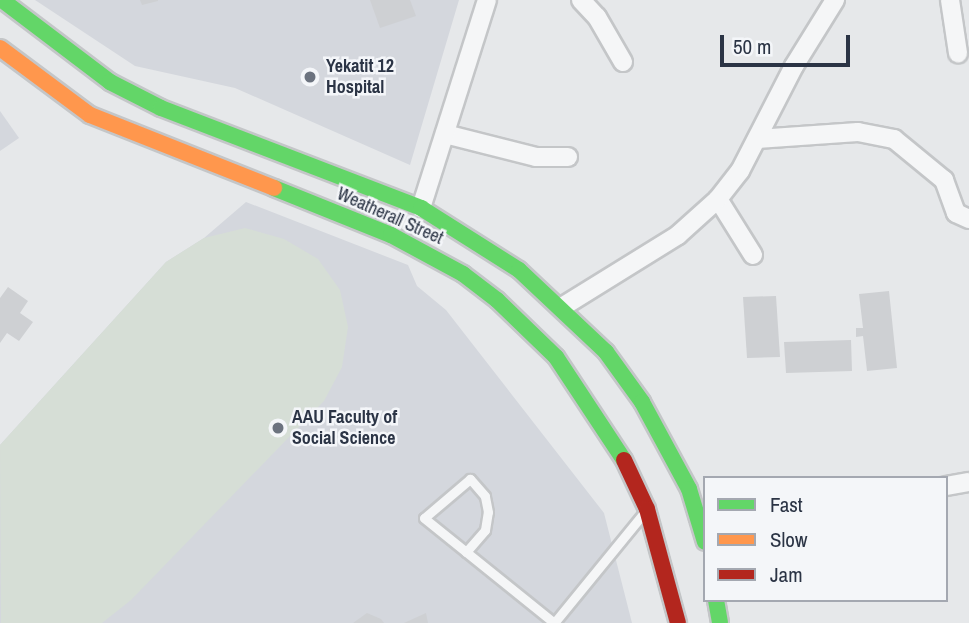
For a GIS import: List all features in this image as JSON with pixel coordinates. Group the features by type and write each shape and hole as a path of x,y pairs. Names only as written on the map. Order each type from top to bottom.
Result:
{"main road":[{"path":"2,0 100,98 161,108 421,208 483,244 562,307 606,352 660,432 690,489 703,535"},
{"name":"Weatherall Street","path":"0,48 419,248 463,274 556,357 615,441 647,509 678,623"},
{"path":"716,602 720,623"}],"street":[{"path":"421,208 487,0"},
{"path":"581,0 597,17 623,62"},
{"path":"562,307 678,235 718,199 757,139 794,66 835,0"},
{"path":"950,0 958,53"},
{"path":"757,139 858,132 894,139 944,180 956,213 969,219"},
{"path":"445,134 536,157 568,157"},
{"path":"718,199 753,255"},
{"path":"948,486 969,482"}],"lane":[{"path":"466,552 485,530 488,512 485,496 470,479 424,517 466,552 554,623 647,509"}],"shaded area":[{"name":"Yekatit 12 Hospital","path":"35,0 459,0 410,165 235,88 135,66"},
{"path":"0,111 19,138 0,151"},
{"name":"AAU Faculty of Social Science","path":"246,202 408,265 417,286 446,310 604,513 632,623 0,623 0,445 166,262 204,238"},
{"path":"245,228 284,239 318,259 340,290 348,327 342,367 324,401 131,600 102,623 1,623 0,445 166,262 204,238"}],"building":[{"path":"140,0 158,0 158,1 142,5"},
{"path":"370,0 410,0 416,16 380,28"},
{"path":"8,287 28,301 20,313 33,322 19,341 7,333 0,343 0,298"},
{"path":"889,291 897,368 867,371 863,336 856,337 856,328 863,328 859,294"},
{"path":"776,296 780,357 747,358 743,297"},
{"path":"851,340 852,371 786,373 784,342"},
{"path":"367,613 381,619 384,623 353,623"},
{"path":"426,613 428,623 404,623"}],"traffic: fast":[{"path":"2,0 110,82 161,108 421,208 519,270 606,352 642,402 689,489 703,535"},
{"path":"274,188 391,235 463,274 497,300 556,357 624,460"},
{"path":"716,602 720,623"}],"traffic: slow":[{"path":"0,48 90,115 274,188"}],"traffic: jam":[{"path":"624,460 647,509 678,623"}],"place":[{"name":"Yekatit 12 Hospital","path":"310,77"},
{"name":"AAU Faculty of Social Science","path":"278,428"}]}
